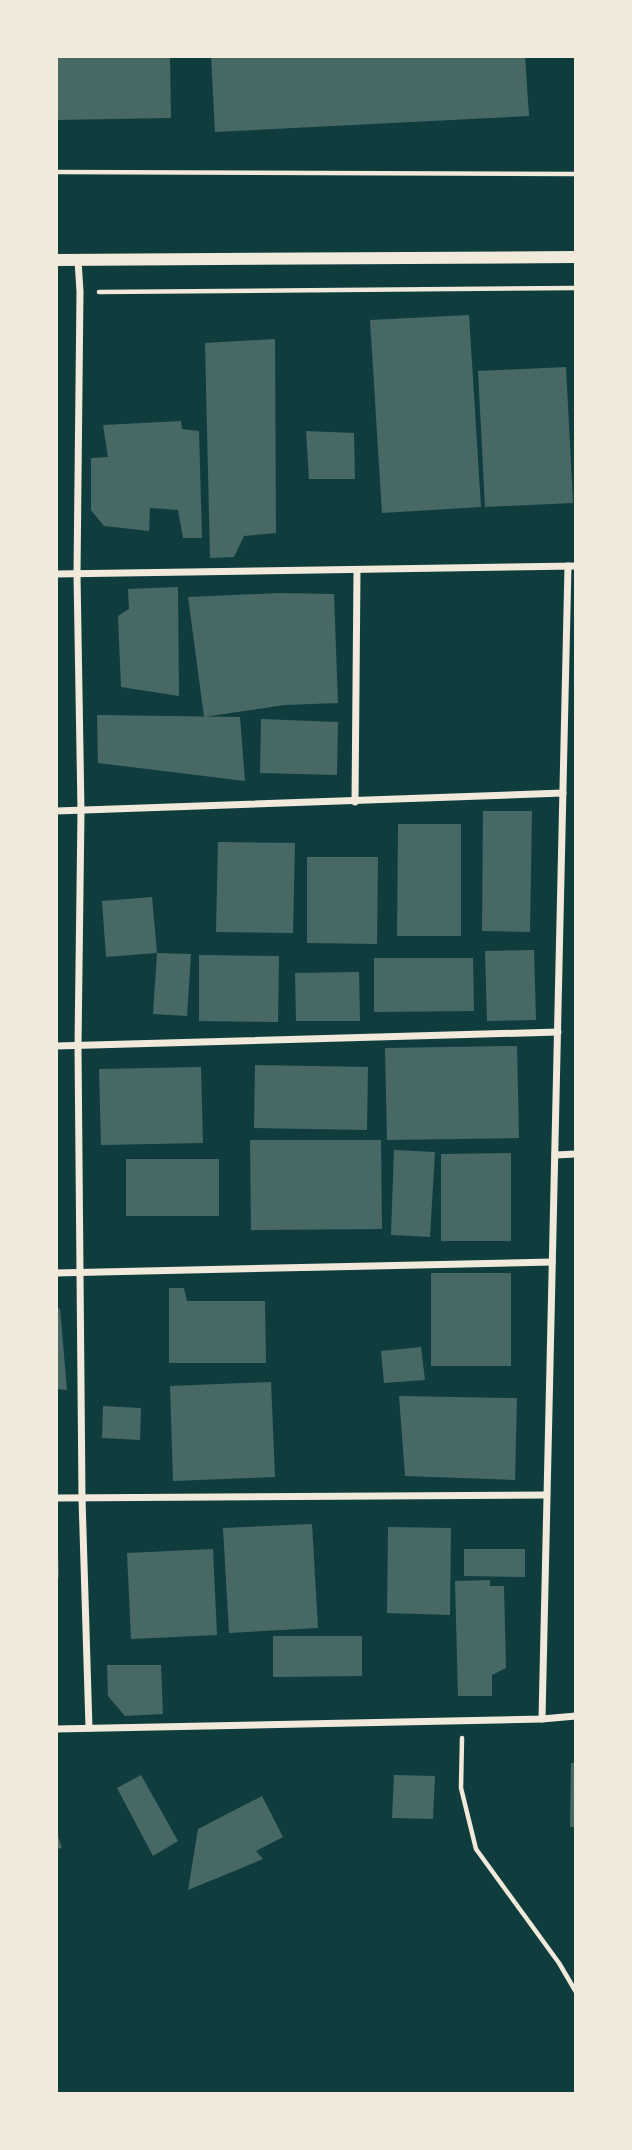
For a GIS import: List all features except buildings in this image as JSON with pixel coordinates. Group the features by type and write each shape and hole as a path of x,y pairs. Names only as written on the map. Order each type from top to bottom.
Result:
{"street":[{"path":"56,260 576,257"},
{"path":"78,260 80,292 77,574 81,811 78,1046 82,1498 89,1728"},
{"path":"56,574 572,566 563,793 542,1719"},
{"path":"355,802 356,571"},
{"path":"56,811 563,793"},
{"path":"56,1046 558,1032"},
{"path":"555,1155 576,1154"},
{"path":"56,1273 552,1262"},
{"path":"56,1498 546,1495"},
{"path":"56,1729 542,1719 576,1716"}],"path":[{"path":"56,172 576,174"},
{"path":"80,292 576,288"},
{"path":"478,1719 462,1736 461,1788 476,1849 559,1963 576,1992"}]}
